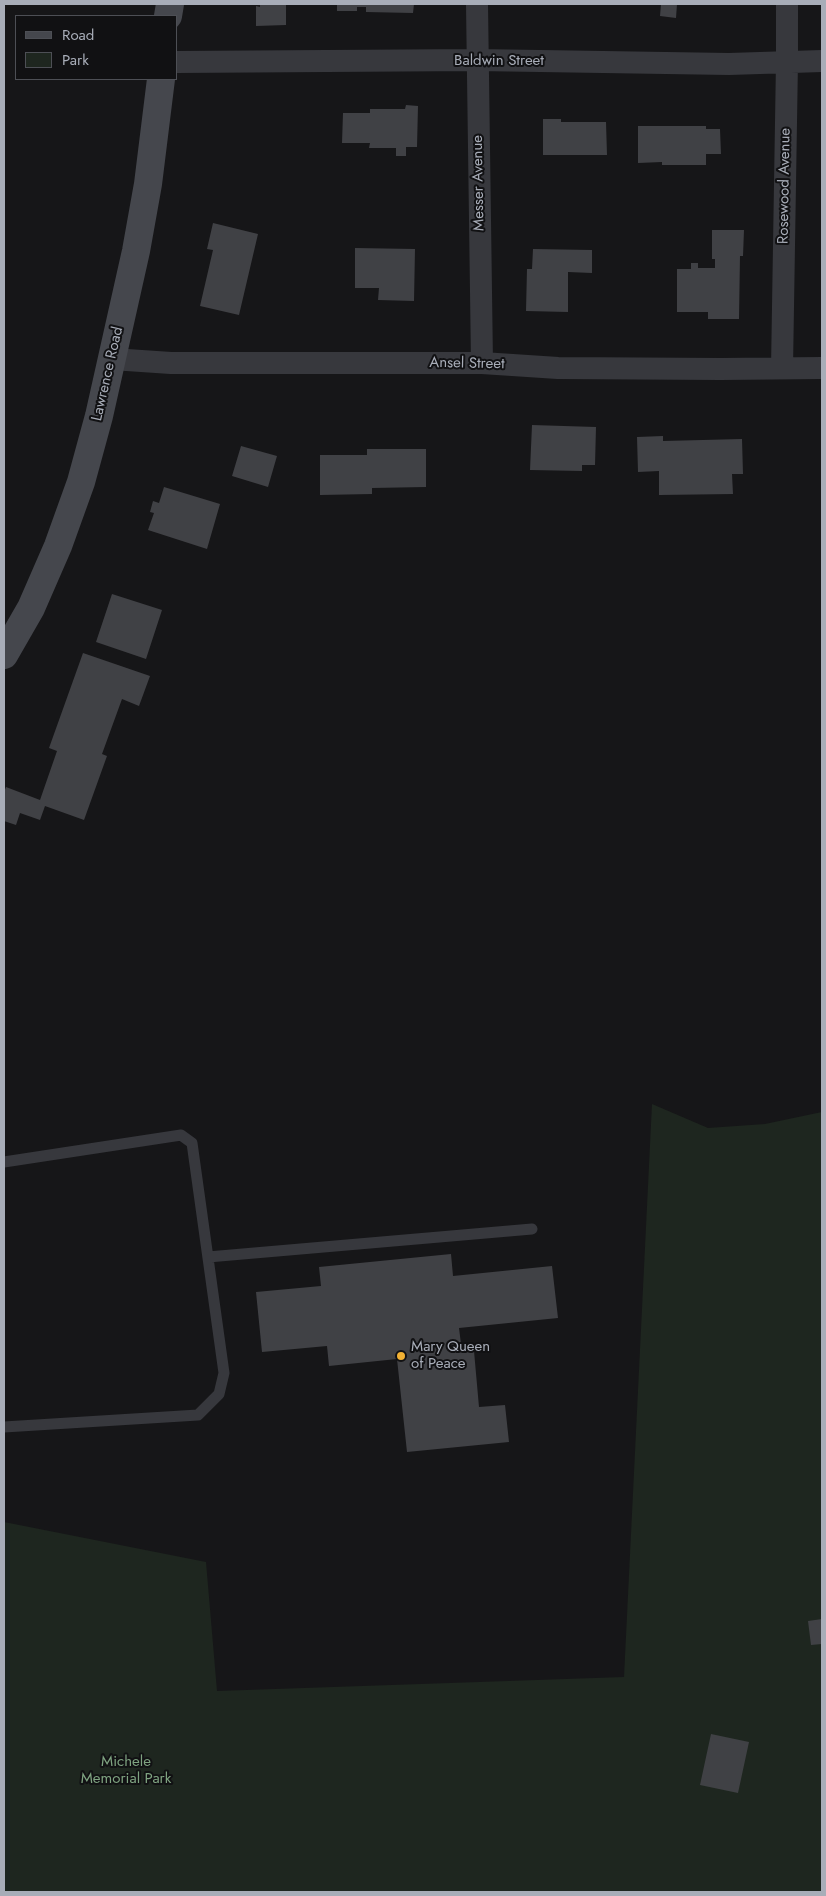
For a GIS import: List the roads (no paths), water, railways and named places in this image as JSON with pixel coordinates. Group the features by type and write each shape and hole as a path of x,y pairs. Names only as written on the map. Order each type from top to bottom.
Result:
{"street":[{"name":"Messer Avenue","path":"477,4 482,363"},
{"name":"Rosewood Avenue","path":"782,368 787,61 786,4"},
{"name":"Baldwin Street","path":"178,62 477,60 730,64 822,61"},
{"name":"Lawrence Road","path":"4,655 31,608 58,546 81,482 99,416 136,251 148,184 160,80"},
{"name":"Ansel Street","path":"112,359 171,363 482,363 558,368 822,368"}],"lane":[{"path":"4,1162 180,1135 192,1143 224,1373 218,1394 198,1415 4,1427"},
{"path":"208,1257 532,1229"}],"place":[{"name":"Mary Queen of Peace","path":"401,1356"}],"park label":[{"name":"Michele Memorial Park","path":"126,1770"}]}
